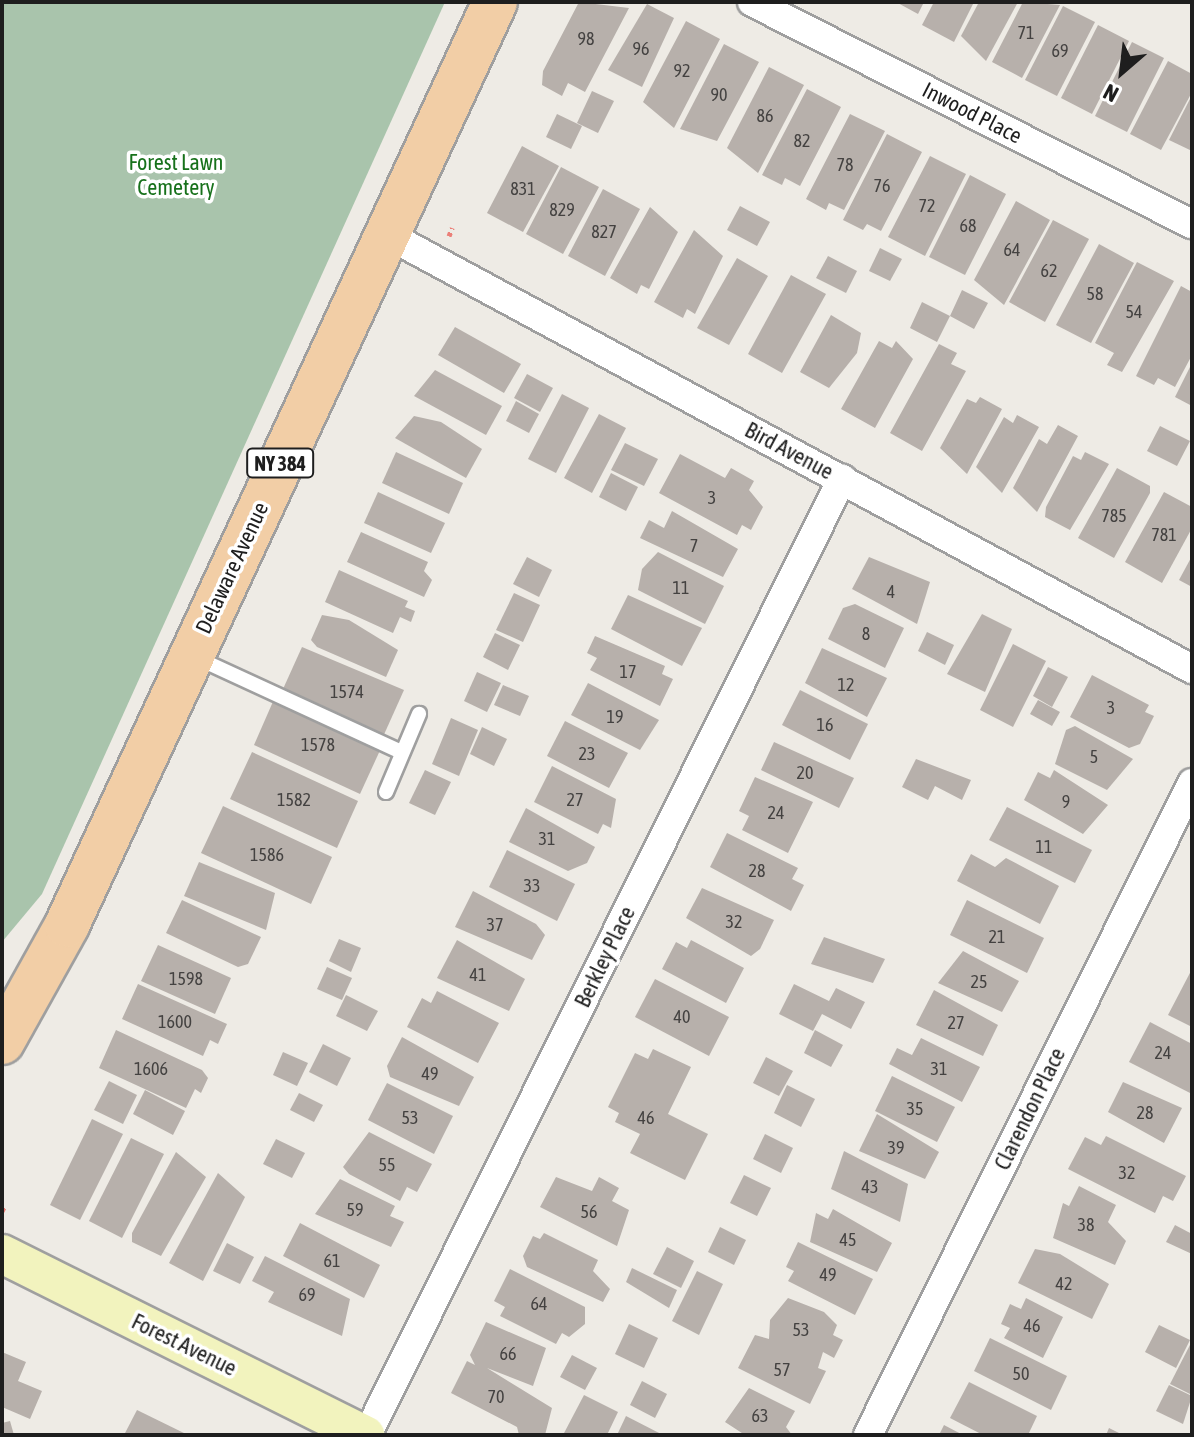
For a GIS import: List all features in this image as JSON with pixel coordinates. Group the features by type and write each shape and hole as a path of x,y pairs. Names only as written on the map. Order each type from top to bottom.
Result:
{"main road":[{"name":"Delaware Avenue","path":"2,1042 55,950 495,2"}],"street":[{"name":"Inwood Place","path":"752,2 1192,224"},
{"name":"Bird Avenue","path":"386,234 1192,669"},
{"name":"Berkley Place","path":"366,1435 842,479"},
{"name":"Clarendon Place","path":"868,1435 1192,783"},
{"name":"Forest Avenue","path":"2,1254 366,1435"}],"lane":[{"path":"191,655 402,752"},
{"path":"386,792 419,714"}],"path":[{"path":"449,236 452,228"}],"green space":[{"name":"Forest Lawn Cemetery","path":"2,2 445,2 42,894 2,942"}],"building":[{"path":"579,2 629,8 585,92 568,83 562,96 542,85 543,71"},
{"path":"896,2 924,2 918,14"},
{"path":"934,2 974,2 954,42 922,25"},
{"path":"979,2 1018,2 986,61 961,36"},
{"path":"1023,2 1060,5 1022,78 992,62"},
{"path":"647,4 674,18 642,87 608,70"},
{"path":"1063,6 1095,22 1057,96 1025,80"},
{"path":"686,21 720,39 674,128 643,102"},
{"path":"1098,25 1129,41 1092,114 1061,98"},
{"path":"1132,42 1164,58 1127,132 1095,116"},
{"path":"724,44 759,62 717,141 680,129"},
{"path":"1168,61 1192,74 1192,92 1161,150 1130,134"},
{"path":"769,67 804,85 758,173 727,148"},
{"path":"807,89 841,107 800,186 785,178 782,185 762,175"},
{"path":"592,91 614,101 598,133 577,123"},
{"path":"1192,95 1192,151 1169,140"},
{"path":"557,114 582,126 571,149 546,137"},
{"path":"850,114 885,131 844,210 829,203 826,210 806,199"},
{"path":"887,134 922,152 881,231 867,224 863,230 843,220"},
{"path":"522,146 559,166 523,232 487,213"},
{"path":"930,156 966,174 925,256 888,237"},
{"path":"561,167 599,187 563,254 526,234"},
{"path":"970,175 1006,194 965,275 929,257"},
{"path":"603,189 640,209 605,276 568,256"},
{"path":"1016,201 1050,220 1004,305 974,280"},
{"path":"740,206 770,222 757,246 727,230"},
{"path":"650,207 678,232 649,289 641,285 637,294 610,278"},
{"path":"1053,220 1089,239 1045,322 1009,302"},
{"path":"694,230 723,256 695,314 687,309 683,318 654,302"},
{"path":"1099,244 1134,263 1091,343 1056,325"},
{"path":"880,248 902,259 890,281 869,271"},
{"path":"828,256 857,271 846,293 816,278"},
{"path":"737,258 768,276 729,345 697,328"},
{"path":"1137,262 1174,281 1122,372 1107,365 1114,353 1095,343"},
{"path":"791,275 826,294 782,373 748,354"},
{"path":"1181,286 1192,292 1192,355 1175,387 1158,378 1154,385 1136,376"},
{"path":"962,290 988,303 974,329 950,316"},
{"path":"922,302 950,316 937,342 910,328"},
{"path":"831,315 861,333 857,353 829,388 800,372"},
{"path":"455,327 521,364 504,393 438,355"},
{"path":"879,341 892,348 896,341 913,359 875,428 841,409"},
{"path":"939,344 957,353 951,364 966,371 922,451 890,433"},
{"path":"1192,363 1192,406 1175,397"},
{"path":"435,370 502,406 486,435 414,396"},
{"path":"527,374 553,388 540,412 514,398"},
{"path":"562,394 589,408 556,473 528,459"},
{"path":"980,397 1002,409 967,474 940,448 967,399 976,403"},
{"path":"516,401 539,414 529,433 506,421"},
{"path":"599,414 626,428 592,493 564,478"},
{"path":"1017,415 1039,427 1002,493 976,467 1004,417 1013,423"},
{"path":"414,416 441,422 482,449 466,478 395,438"},
{"path":"1058,425 1078,436 1037,512 1013,488 1039,439 1047,444"},
{"path":"1160,426 1190,441 1177,466 1147,451"},
{"path":"625,443 658,459 644,486 611,470"},
{"path":"396,452 463,483 449,514 382,483"},
{"path":"1085,452 1109,464 1070,530 1045,517 1046,507 1073,456 1081,460"},
{"path":"680,454 725,478 731,468 754,481 749,490 763,507 751,530 742,525 737,535 659,493"},
{"path":"1117,468 1150,486 1150,493 1114,558 1078,538"},
{"path":"611,473 638,487 626,511 599,497"},
{"path":"378,492 445,523 431,553 364,523"},
{"path":"1164,492 1192,507 1192,528 1162,583 1125,562"},
{"path":"672,511 738,549 723,577 640,538 649,520 664,528"},
{"path":"361,532 428,562 424,571 432,580 424,597 347,562"},
{"path":"658,552 724,586 705,624 638,590 642,569"},
{"path":"1192,556 1192,587 1179,580"},
{"path":"527,557 552,570 539,597 513,584"},
{"path":"869,557 930,582 917,624 852,589"},
{"path":"339,570 408,601 405,607 415,611 411,622 400,617 393,633 325,602"},
{"path":"514,593 540,605 523,642 496,630"},
{"path":"628,595 702,628 682,666 611,629"},
{"path":"855,604 904,628 885,668 828,639 843,608"},
{"path":"982,614 1012,629 985,692 947,674"},
{"path":"322,615 349,620 398,650 386,677 317,647 311,640"},
{"path":"927,632 954,645 945,665 918,651"},
{"path":"495,633 520,645 508,670 483,657"},
{"path":"595,636 665,666 662,674 673,679 660,706 590,670 597,658 587,653"},
{"path":"1013,644 1046,661 1013,727 980,710"},
{"path":"302,647 404,690 382,739 283,689"},
{"path":"822,648 887,678 867,717 805,683"},
{"path":"1048,667 1068,677 1052,707 1033,696"},
{"path":"477,672 501,683 487,712 464,701"},
{"path":"1092,675 1149,705 1145,712 1154,716 1140,744 1129,748 1070,717"},
{"path":"588,683 659,720 640,750 571,715"},
{"path":"503,685 529,696 520,716 494,705"},
{"path":"800,690 868,724 850,760 782,725"},
{"path":"275,697 382,746 360,794 254,745"},
{"path":"1038,700 1060,712 1052,726 1030,714"},
{"path":"451,718 478,730 459,776 432,764"},
{"path":"565,721 628,753 609,788 547,756"},
{"path":"1075,726 1133,759 1107,790 1055,764 1066,730"},
{"path":"482,727 507,739 494,766 470,754"},
{"path":"774,742 854,778 839,808 761,770"},
{"path":"252,752 358,801 337,848 230,799"},
{"path":"916,759 971,780 962,800 935,786 928,800 902,787"},
{"path":"552,766 616,799 611,828 603,824 598,834 534,802"},
{"path":"425,770 451,782 435,815 409,803"},
{"path":"1054,770 1108,805 1083,834 1024,800 1038,772 1050,778"},
{"path":"755,777 813,802 788,853 742,830 749,816 739,811"},
{"path":"223,806 332,857 311,904 201,853"},
{"path":"1007,807 1092,850 1075,883 989,840"},
{"path":"526,808 595,847 587,863 568,871 509,842"},
{"path":"727,833 798,868 792,879 804,885 791,911 710,867"},
{"path":"507,850 575,884 557,921 489,887"},
{"path":"971,854 995,867 1006,858 1059,886 1040,924 957,881"},
{"path":"199,862 275,893 266,930 184,896"},
{"path":"702,888 774,920 760,949 751,956 686,918"},
{"path":"473,891 536,924 545,935 532,960 455,927"},
{"path":"182,900 261,937 248,964 238,967 166,933"},
{"path":"967,900 1044,938 1027,973 950,935"},
{"path":"824,937 885,959 873,983 811,964"},
{"path":"339,939 361,948 351,972 329,961"},
{"path":"457,940 525,979 509,1011 437,978"},
{"path":"691,940 744,968 726,1003 662,969 676,942 687,948"},
{"path":"158,945 231,978 215,1014 141,981"},
{"path":"963,951 1019,981 1002,1012 938,983"},
{"path":"327,967 352,978 342,1000 317,989"},
{"path":"1192,969 1192,1027 1168,1015"},
{"path":"655,979 729,1017 709,1056 635,1017"},
{"path":"138,984 227,1024 218,1044 210,1040 203,1056 122,1019"},
{"path":"794,984 829,1001 836,988 865,1002 851,1029 822,1014 813,1031 779,1014"},
{"path":"934,990 998,1025 983,1056 916,1025"},
{"path":"437,991 499,1023 478,1063 407,1027 422,998 431,1003"},
{"path":"346,995 378,1011 367,1031 336,1016"},
{"path":"1150,1022 1192,1044 1192,1094 1129,1062"},
{"path":"116,1030 202,1070 208,1078 201,1093 195,1089 186,1108 99,1068"},
{"path":"815,1030 843,1045 831,1067 804,1053"},
{"path":"402,1037 474,1077 459,1106 390,1077 387,1066"},
{"path":"921,1038 980,1067 962,1102 889,1064 897,1048 912,1055"},
{"path":"323,1044 351,1058 337,1086 309,1072"},
{"path":"653,1049 691,1067 668,1114 708,1134 685,1180 630,1153 640,1134 615,1122 619,1113 608,1107 635,1053 648,1059"},
{"path":"283,1052 308,1063 297,1086 273,1075"},
{"path":"766,1057 793,1071 779,1096 753,1083"},
{"path":"892,1076 955,1107 937,1142 875,1111"},
{"path":"109,1081 137,1095 123,1124 94,1110"},
{"path":"1123,1082 1182,1108 1164,1143 1108,1112"},
{"path":"387,1083 453,1116 434,1154 368,1120"},
{"path":"787,1085 815,1099 801,1127 774,1113"},
{"path":"145,1090 185,1111 173,1135 133,1114"},
{"path":"299,1093 323,1105 314,1122 290,1110"},
{"path":"877,1114 939,1152 925,1179 859,1151"},
{"path":"92,1119 123,1134 80,1220 50,1205"},
{"path":"369,1132 432,1164 417,1192 407,1187 400,1201 349,1174 343,1167"},
{"path":"765,1134 793,1148 781,1173 753,1159"},
{"path":"1106,1136 1186,1176 1173,1201 1163,1196 1155,1213 1068,1169 1085,1137 1101,1145"},
{"path":"131,1138 164,1154 122,1238 89,1221"},
{"path":"276,1139 305,1153 292,1178 263,1164"},
{"path":"844,1151 908,1184 900,1222 831,1189"},
{"path":"176,1152 206,1177 161,1256 132,1242 132,1233"},
{"path":"218,1173 245,1197 203,1281 169,1263"},
{"path":"744,1175 771,1188 757,1216 730,1203"},
{"path":"556,1177 592,1191 599,1177 619,1188 612,1201 629,1210 617,1246 540,1207"},
{"path":"340,1179 395,1206 390,1216 404,1222 391,1247 315,1214"},
{"path":"1079,1186 1116,1205 1108,1222 1126,1241 1115,1265 1053,1238 1063,1203 1069,1206"},
{"path":"833,1209 892,1243 877,1272 810,1242 816,1213 828,1219"},
{"path":"300,1223 380,1265 364,1298 283,1256"},
{"path":"1175,1225 1192,1234 1192,1254 1166,1242"},
{"path":"720,1227 746,1240 734,1265 708,1252"},
{"path":"544,1233 598,1260 593,1271 610,1289 603,1302 527,1267 523,1256 533,1236 540,1239"},
{"path":"798,1242 873,1279 855,1315 788,1281 794,1271 786,1267"},
{"path":"227,1243 254,1257 240,1284 213,1271"},
{"path":"667,1247 694,1261 681,1288 653,1274"},
{"path":"1035,1249 1060,1254 1109,1284 1092,1319 1018,1283"},
{"path":"265,1256 350,1299 342,1336 268,1302 274,1292 252,1281"},
{"path":"632,1268 677,1290 669,1308 626,1282"},
{"path":"510,1269 585,1307 585,1324 569,1337 562,1333 556,1344 500,1316 505,1307 494,1301"},
{"path":"697,1271 723,1284 699,1335 672,1321"},
{"path":"788,1298 824,1312 837,1325 833,1335 843,1340 834,1358 823,1352 818,1368 826,1371 810,1404 738,1368 755,1335 769,1339 770,1320"},
{"path":"1026,1298 1063,1317 1043,1358 1004,1338 1010,1328 1001,1324 1010,1304 1021,1309"},
{"path":"486,1322 546,1348 533,1386 487,1368 552,1408 545,1435 519,1435 517,1427 451,1393 467,1361 475,1365 470,1355"},
{"path":"629,1324 658,1338 644,1368 615,1354"},
{"path":"1159,1325 1190,1340 1176,1368 1145,1352"},
{"path":"990,1338 1067,1376 1051,1410 974,1371"},
{"path":"1192,1341 1192,1395 1170,1384"},
{"path":"2,1352 26,1362 18,1381 42,1391 30,1419 2,1407"},
{"path":"572,1355 597,1368 585,1390 560,1377"},
{"path":"642,1381 667,1394 655,1418 630,1405"},
{"path":"969,1382 1037,1416 1028,1435 983,1435 950,1418"},
{"path":"1169,1385 1192,1396 1183,1424 1156,1411"},
{"path":"749,1388 795,1411 786,1427 792,1435 745,1435 725,1422"},
{"path":"584,1395 618,1412 607,1435 563,1435"},
{"path":"137,1410 188,1435 124,1435"},
{"path":"626,1416 663,1435 617,1435"},
{"path":"10,1421 14,1435 2,1435 2,1423"},
{"path":"944,1425 963,1435 939,1435"},
{"path":"1109,1428 1123,1435 1106,1435"}]}
